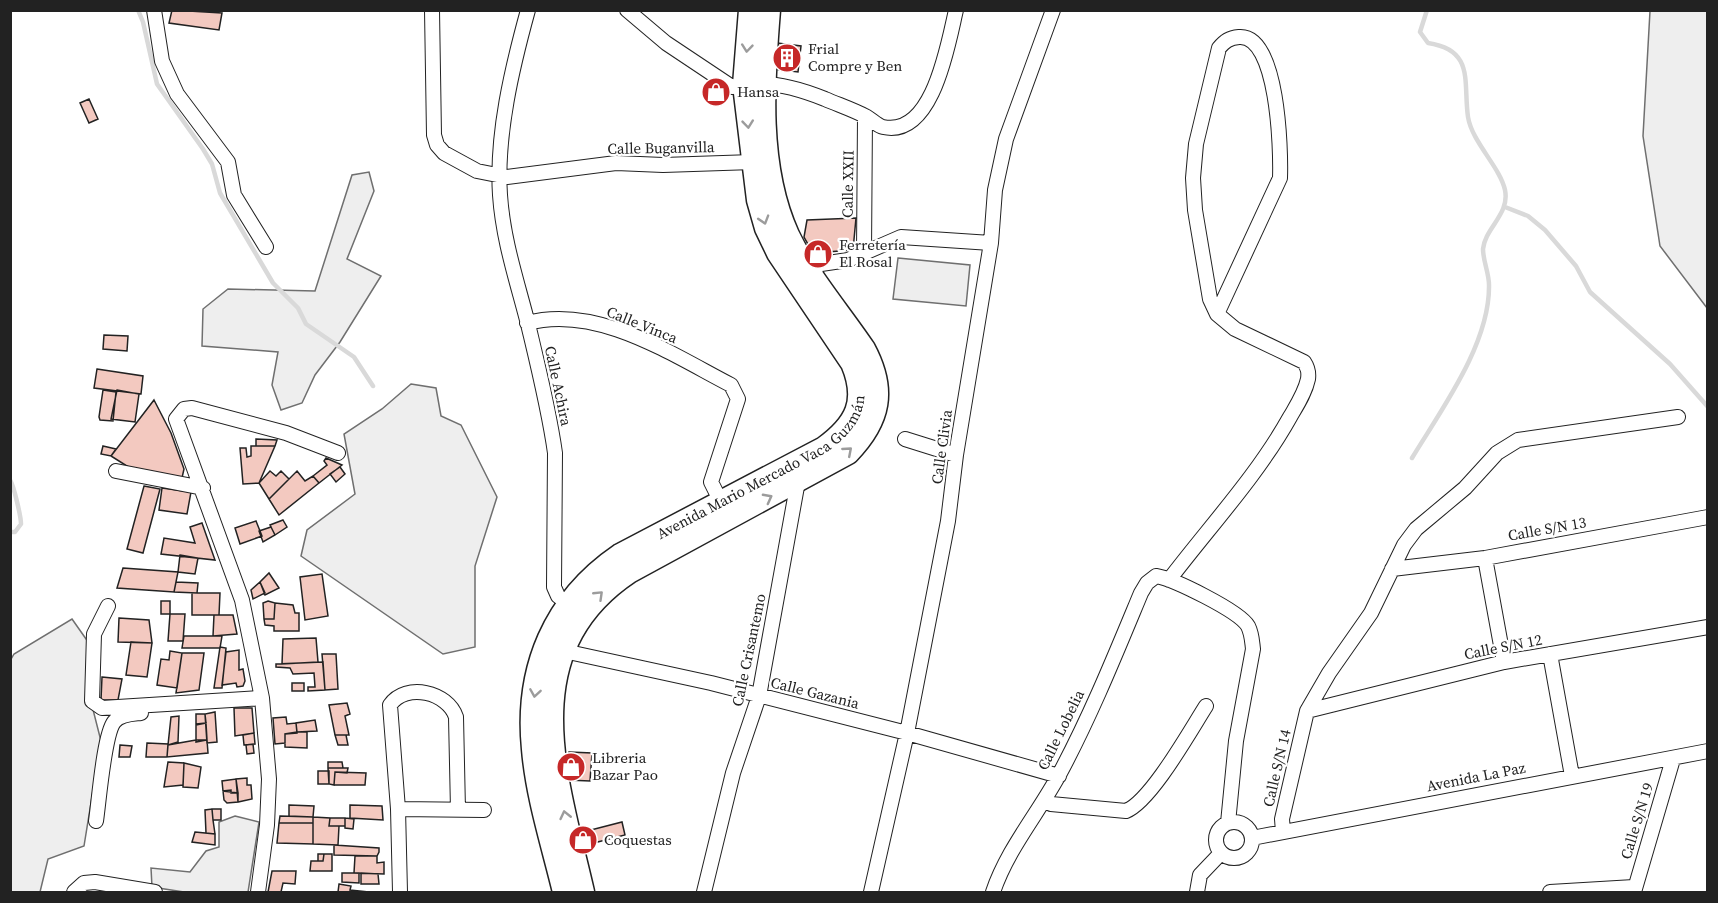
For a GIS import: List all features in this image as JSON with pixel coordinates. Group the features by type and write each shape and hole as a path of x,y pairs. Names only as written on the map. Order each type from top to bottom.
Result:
{"main road":[{"name":"Avenida Mario Mercado Vaca Guzmán","path":"564,892 532,750 533,705 540,665 590,604 612,583 794,474 848,429 859,403 859,378 840,342 778,253 758,200 761,162 750,10"},
{"name":"Avenida Mario Mercado Vaca Guzmán","path":"754,85 769,10"},
{"name":"Avenida Mario Mercado Vaca Guzmán","path":"583,892 551,745 550,724 559,640 567,603 582,585 620,555 721,502 841,458 867,431 877,398 874,368 864,349 789,237 761,162"}],"street":[{"path":"154,10 162,61 177,94 228,162 234,195 266,247"},
{"name":"Calle Buganvilla","path":"432,10 434,135 437,145 444,153 477,171 507,177 616,163 663,165 761,162"},
{"name":"Calle Achira","path":"528,10 510,93 499,175 511,268 527,323 555,453 554,587 558,596 567,603"},
{"path":"627,10 666,43 732,87 774,84 806,92 865,116 883,127 906,124 923,112 930,98 956,10"},
{"name":"Calle Clivia","path":"871,892 907,733 948,521 956,455 991,243 995,190 1006,139 1053,10"},
{"path":"1217,314 1280,178 1281,159 1272,80 1263,53 1253,40 1245,37 1226,40 1219,48 1196,144 1193,178 1195,210 1210,299 1217,314 1235,329 1304,362 1308,369 1308,378 1305,390 1280,435 1169,580 1233,613 1247,625 1252,635 1253,649 1236,741 1228,823 1217,834 1216,844 1221,852 1231,858 1242,856 1250,849 1252,838 1244,825 1228,823"},
{"name":"Calle XXII","path":"864,252 865,116"},
{"path":"810,271 821,264 848,260 901,237 991,243"},
{"name":"Calle Vinca","path":"527,323 546,318 570,317 621,331 731,385 737,392 738,399 711,482 721,502"},
{"path":"258,892 267,825 269,779 262,698 242,600 177,424 178,414 184,409 192,408 286,433 338,453"},
{"name":"Calle S/N 14","path":"1283,832 1282,819 1307,711 1329,673 1371,613 1392,569 1416,529 1465,488 1505,446 1518,440 1678,417"},
{"path":"905,439 956,455"},
{"path":"116,471 202,488"},
{"name":"Calle Crisantemo","path":"704,892 733,773 759,696 794,474"},
{"name":"Calle S/N 13","path":"1392,569 1485,558 1707,517"},
{"path":"1485,558 1504,662"},
{"name":"Calle Lobelia","path":"993,892 1002,865 1059,776 1078,738 1141,593 1156,576 1169,580"},
{"path":"108,606 94,634 96,646 92,701 96,705 102,708 262,698"},
{"name":"Calle S/N 12","path":"1307,711 1504,662 1707,627"},
{"name":"Calle Gazania","path":"559,640 573,653 907,733 1059,776"},
{"path":"1550,654 1572,776"},
{"path":"400,892 398,809 390,705 401,695 432,693 453,707 456,717 458,810"},
{"path":"96,821 108,741 114,722 123,715 181,709 211,700"},
{"path":"1044,800 1051,804 1126,811 1134,808 1141,802 1206,706"},
{"name":"Avenida La Paz","path":"1252,838 1707,751"},
{"name":"Calle S/N 19","path":"1634,890 1673,759"},
{"path":"398,809 484,810"},
{"path":"1197,892 1200,875 1221,852"},
{"path":"74,892 84,883 95,882 155,892"},
{"path":"1550,892 1634,890"}],"shaded area":[{"path":"1650,11 1707,11 1707,308 1660,246 1643,136"},
{"path":"369,172 374,191 347,259 381,276 340,342 315,375 302,403 281,410 272,385 278,352 202,346 203,309 228,289 315,291 352,175"},
{"path":"898,258 970,265 966,306 893,299"},
{"path":"411,384 436,388 441,416 461,425 497,497 475,566 475,647 443,654 301,556 307,530 355,494 344,434 382,409"},
{"path":"72,619 91,646 88,690 101,741 84,846 48,859 40,892 11,892 10,661 14,654"},
{"path":"235,816 259,822 248,892 184,892 152,887 151,868 190,872 206,851 219,847 219,822"}],"building":[{"path":"172,10 222,13 219,30 169,23"},
{"name":"Frial Compre y Ben","path":"777,43 801,46 798,72 774,69"},
{"path":"89,99 98,119 89,123 80,103"},
{"path":"856,218 853,250 813,253 804,237 807,220"},
{"path":"104,335 128,336 127,351 103,349"},
{"path":"97,369 143,376 141,394 94,388"},
{"path":"103,390 116,392 113,421 100,420 99,417"},
{"path":"117,390 139,394 135,422 111,419"},
{"path":"154,400 171,433 184,469 182,478 130,468 111,456"},
{"path":"256,439 277,440 275,446 256,446"},
{"path":"103,446 116,449 111,456 101,454"},
{"path":"251,446 275,446 259,483 243,484 240,448 246,448 247,457 251,456"},
{"path":"326,458 342,465 319,483 313,476 327,465 324,461"},
{"path":"340,467 345,474 336,482 330,474"},
{"path":"270,471 276,476 281,471 289,479 269,499 259,483"},
{"path":"297,471 305,481 313,476 319,483 279,515 269,499"},
{"path":"144,486 160,489 143,553 127,549"},
{"path":"162,488 191,492 187,514 159,510"},
{"path":"283,520 287,527 275,535 270,525"},
{"path":"256,521 262,536 240,544 235,528"},
{"path":"202,523 215,560 161,554 164,538 195,543 190,527"},
{"path":"271,527 275,535 263,542 259,531"},
{"path":"180,555 198,558 195,574 178,572"},
{"path":"123,568 178,572 174,592 117,588"},
{"path":"269,573 279,588 265,595 260,582"},
{"path":"322,574 328,616 305,620 300,577"},
{"path":"176,582 198,583 197,593 174,592"},
{"path":"260,582 265,593 253,599 251,590"},
{"path":"192,593 220,593 219,615 192,615"},
{"path":"161,601 170,601 170,614 161,614"},
{"path":"268,601 275,603 274,619 264,619 263,603"},
{"path":"275,603 293,605 295,613 299,613 299,631 274,631 274,626 265,625 264,619 274,619"},
{"path":"170,614 185,614 183,641 168,641"},
{"path":"214,615 233,615 237,634 213,636"},
{"path":"119,618 149,620 152,643 118,642"},
{"path":"184,636 222,636 220,648 182,648"},
{"path":"316,638 318,662 282,664 283,639"},
{"path":"131,642 152,643 147,677 126,675"},
{"path":"220,647 226,648 222,688 214,688"},
{"path":"239,650 239,670 243,669 245,681 243,686 237,687 236,683 222,685 226,652"},
{"path":"170,651 182,653 177,688 157,685 161,659 169,660"},
{"path":"182,653 204,653 199,690 176,693"},
{"path":"322,654 336,654 338,689 325,690"},
{"path":"323,662 325,690 308,691 308,687 315,687 314,673 293,674 290,668 276,667 276,664"},
{"path":"102,677 122,679 118,700 101,700"},
{"path":"292,683 304,683 304,691 292,691"},
{"path":"347,703 350,714 345,716 349,735 335,735 329,705"},
{"path":"234,708 252,708 254,733 235,736"},
{"path":"215,712 217,742 207,743 205,714"},
{"path":"196,714 205,714 206,723 196,724"},
{"path":"179,716 178,742 168,745 171,717"},
{"path":"286,717 287,724 296,723 297,733 285,734 285,743 275,744 273,718"},
{"path":"315,720 317,731 297,732 296,723"},
{"path":"206,723 207,740 196,742 196,725"},
{"path":"307,732 307,748 285,747 285,734"},
{"path":"254,733 255,744 244,745 243,735"},
{"path":"335,735 346,735 348,745 338,745"},
{"path":"207,740 208,753 167,757 168,745"},
{"path":"147,743 168,744 167,757 146,757"},
{"path":"253,744 254,753 247,754 246,745"},
{"path":"120,745 132,746 130,757 119,757"},
{"path":"569,752 592,753 590,781 567,780"},
{"path":"168,762 184,763 183,785 164,787"},
{"path":"328,762 342,762 343,768 328,768"},
{"path":"184,763 201,767 198,788 183,787"},
{"path":"328,768 348,768 347,773 335,772 334,785 329,784"},
{"path":"318,771 329,771 329,784 318,784"},
{"path":"335,772 366,773 365,785 334,785"},
{"path":"247,778 247,785 251,785 252,799 238,802 236,779"},
{"path":"236,779 238,793 223,791 222,781"},
{"path":"231,790 231,793 238,793 238,802 227,803 224,800 223,791"},
{"path":"289,805 314,806 313,817 289,816"},
{"path":"350,805 382,806 383,820 350,818"},
{"path":"212,809 215,834 206,833 205,810"},
{"path":"212,809 221,809 221,820 213,820"},
{"path":"280,816 313,817 313,823 279,823"},
{"path":"313,817 330,818 329,826 339,826 338,845 313,844"},
{"path":"330,818 345,818 345,826 329,826"},
{"path":"345,818 354,819 353,829 345,828"},
{"path":"622,822 625,835 582,846 579,833"},
{"path":"279,823 313,823 313,844 277,843"},
{"path":"195,832 215,834 215,845 192,842"},
{"path":"334,845 379,848 379,852 377,856 334,855"},
{"path":"318,854 324,854 323,861 318,861"},
{"path":"324,854 332,854 332,871 310,871 311,861 323,861"},
{"path":"355,856 377,856 377,863 384,862 384,874 354,873"},
{"path":"272,871 296,871 295,884 283,883 281,892 268,892"},
{"path":"342,873 359,873 359,883 342,882"},
{"path":"361,873 378,874 379,884 361,884"},
{"path":"339,884 351,886 350,890 369,892 338,892"}],"waterway":[{"path":"138,10 143,22 157,84 212,164 220,193 273,283 298,308 306,324 354,357 373,386"},
{"path":"1412,458 1462,376 1473,353 1487,307 1489,285 1483,249 1506,199 1498,172 1475,136 1468,117 1466,80 1460,60 1443,47 1428,43 1420,32 1427,10"},
{"path":"1505,207 1528,216 1545,230 1576,266 1590,292 1670,364 1708,407"},
{"path":"10,480 21,524 15,532 10,532"}],"place":[{"name":"Frial Compre y Ben","path":"787,58"},
{"name":"Hansa","path":"716,92"},
{"name":"Ferretería El Rosal","path":"818,254"},
{"name":"Libreria Bazar Pao","path":"571,767"},
{"name":"Coquestas","path":"583,840"}]}
